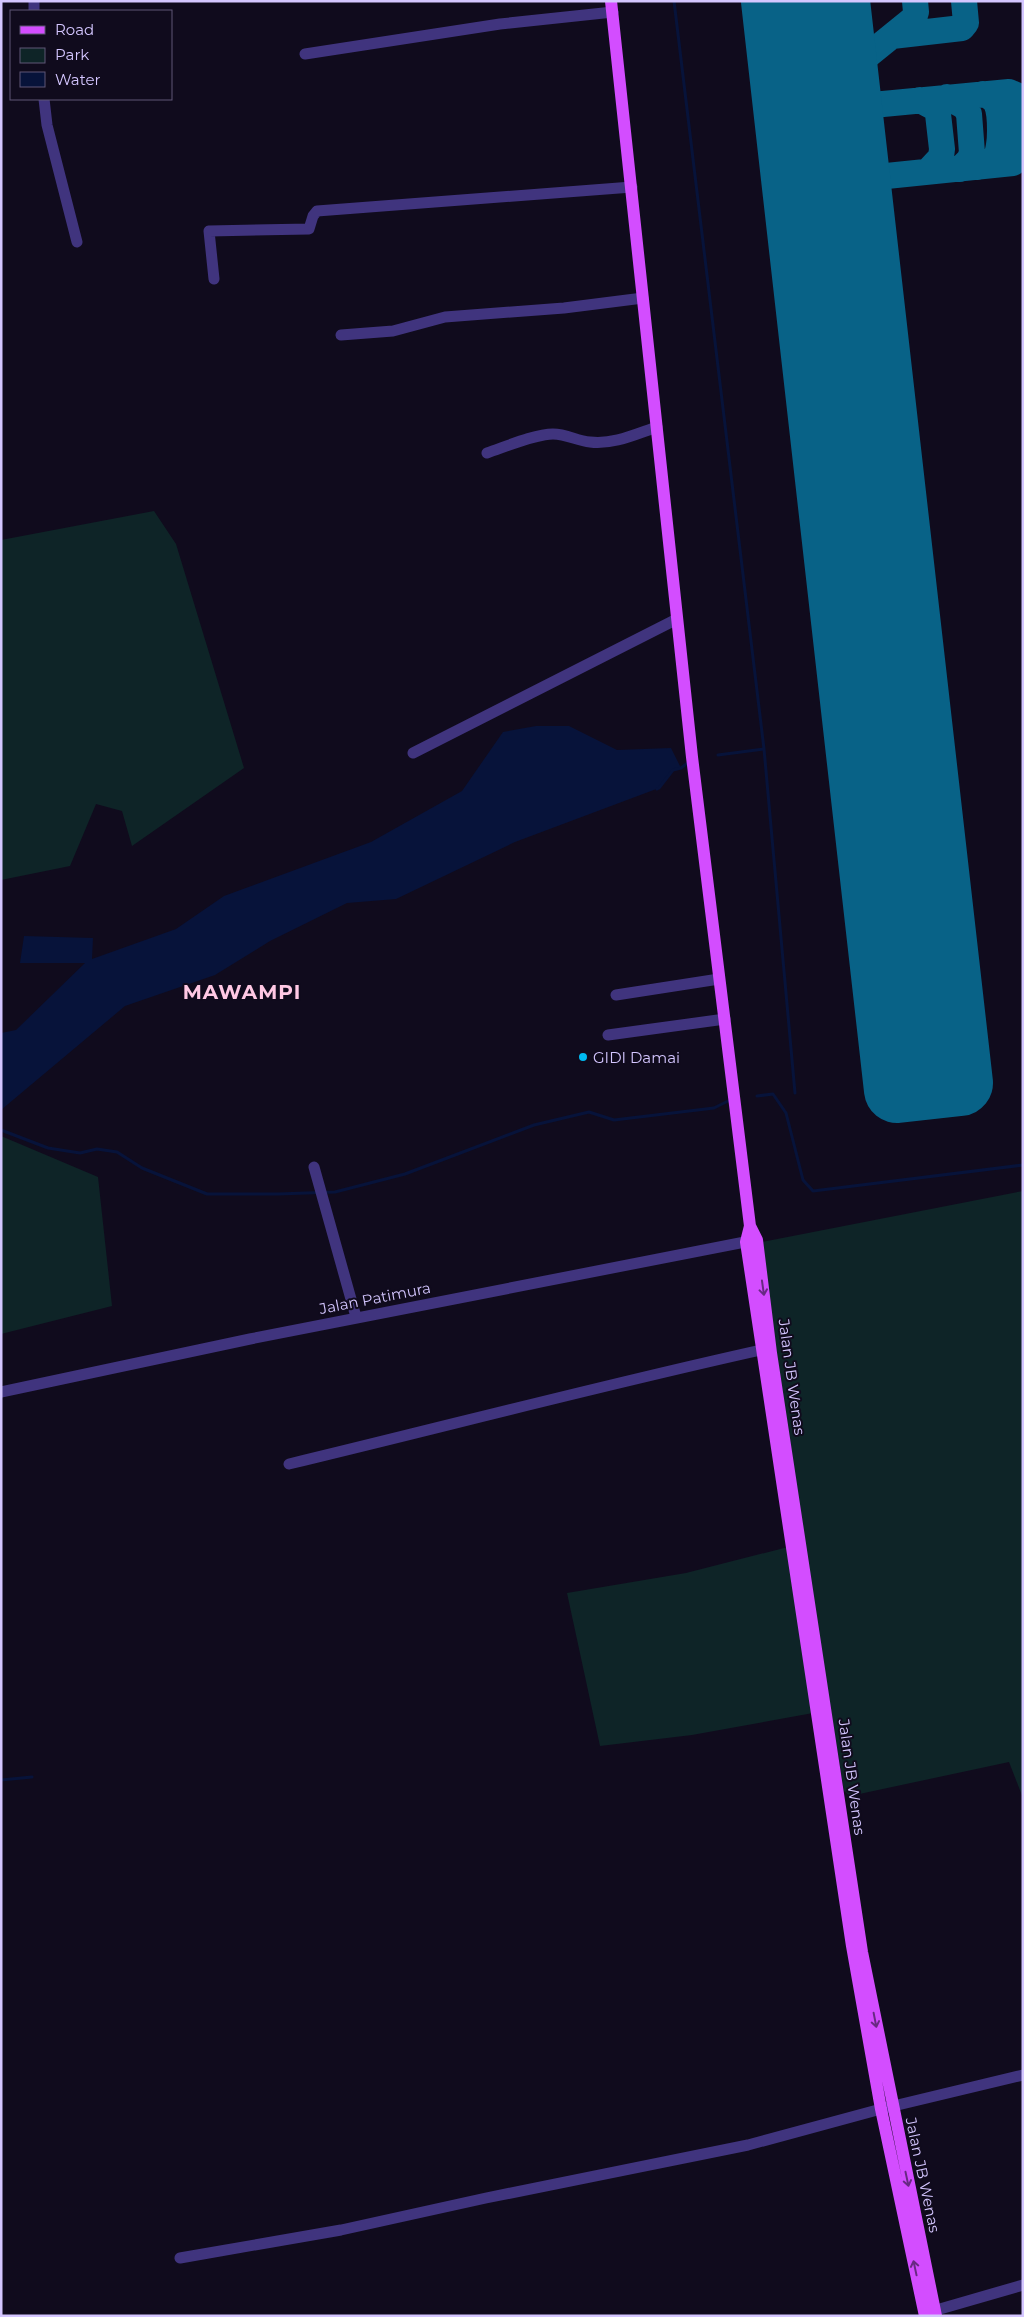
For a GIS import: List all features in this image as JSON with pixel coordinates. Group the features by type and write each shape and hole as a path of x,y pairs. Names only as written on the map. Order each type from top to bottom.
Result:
{"main road":[{"path":"612,6 677,618 751,1241"},
{"name":"Jalan JB Wenas","path":"751,1241 761,1350 798,1554"},
{"name":"Jalan JB Wenas","path":"751,1241 843,1859 862,1952 887,2108 930,2314"}],"street":[{"path":"305,54 612,6"},
{"path":"44,100 47,125 78,242"},
{"path":"214,279 209,231 309,229 313,216 317,212 632,187"},
{"path":"341,335 393,331 445,316 564,308 643,298"},
{"path":"487,453 552,434 592,443 613,441 657,427"},
{"path":"413,753 677,618"},
{"path":"616,995 719,979"},
{"path":"608,1034 725,1019"},
{"path":"314,1166 356,1317"},
{"name":"Jalan Patimura","path":"1,1392 356,1317 751,1241"},
{"path":"289,1464 634,1378 761,1350"},
{"path":"180,2258 341,2230 486,2198 748,2145 887,2108 1023,2075"},
{"path":"930,2314 1023,2286"}],"green space":[{"path":"154,511 176,544 244,768 132,846 122,811 96,804 70,866 1,880 1,540"},
{"path":"1,1136 98,1177 112,1306 1,1334"},
{"path":"1023,1191 1023,1798 1009,1762 850,1796 844,1791 822,1654 790,1448 762,1242"},
{"path":"788,1547 813,1713 692,1735 600,1746 567,1593 686,1573"}],"water":[{"path":"536,726 569,726 617,750 671,748 681,768 673,770 659,788 515,842 396,899 347,903 270,941 215,975 125,1006 1,1110 1,1033 16,1030 85,963 20,963 24,936 93,938 92,959 176,929 224,896 371,842 462,791 503,732"}],"waterway":[{"path":"674,1 764,749 795,1093"},
{"path":"718,755 764,749"},
{"path":"657,789 673,770 681,768 689,762"},
{"path":"757,1096 773,1094 786,1113 803,1180 813,1191 1023,1165"},
{"path":"1,1130 48,1148 80,1153 97,1149 117,1152 142,1168 207,1194 335,1192 405,1174 534,1125 589,1112 614,1120 714,1108 728,1101"},
{"path":"1,1780 32,1777"}],"taxiway":[{"path":"819,100 856,65 914,18 916,12 915,1"},
{"path":"892,36 962,28 966,23 964,1"},
{"path":"812,42 820,54 835,65 856,65"},
{"path":"820,110 1009,92 1016,95 1018,101 1020,143 1019,151 1013,163 828,182"},
{"path":"978,167 995,157 1000,139 998,108 992,98 983,94"},
{"path":"947,97 965,107 969,114 972,153 969,160 960,169"},
{"path":"920,100 935,108 938,114 942,149 941,157 927,172"}],"runway":[{"path":"774,1 897,1090 960,1083 837,1"}],"place":[{"name":"GIDI Damai","path":"583,1057"}],"district":[{"name":"MAWAMPI","path":"242,992"}]}
